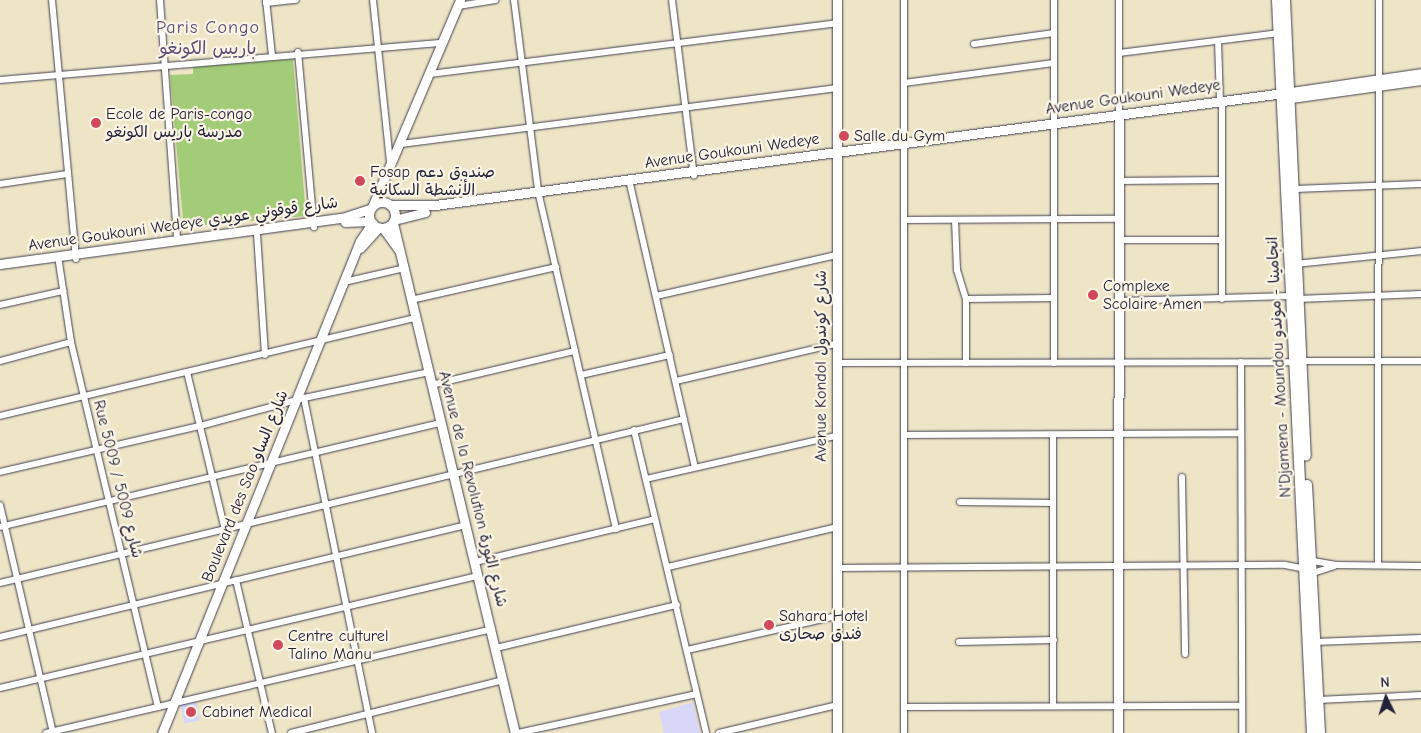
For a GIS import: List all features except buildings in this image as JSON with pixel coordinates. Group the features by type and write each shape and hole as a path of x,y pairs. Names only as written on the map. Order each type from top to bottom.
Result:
{"main road":[{"name":"N'Djamena - Moundou انجامينا - موندو","path":"1277,0 1295,189 1297,279 1294,297"},
{"path":"1285,0 1287,95"},
{"name":"N'Djamena - Moundou انجامينا - موندو","path":"1287,95 1294,297 1308,559 1320,733"},
{"name":"N'Djamena - Moundou انجامينا - موندو","path":"1309,571 1312,733"}],"street":[{"path":"52,0 57,76 76,256"},
{"path":"160,0 177,240"},
{"path":"272,55 266,2 296,0"},
{"path":"373,0 376,46 390,167"},
{"path":"376,225 371,207 401,144 459,3 496,0"},
{"path":"514,0 539,194 616,529"},
{"path":"672,0 694,173"},
{"name":"Avenue Kondol شارع كوندول","path":"837,0 838,154 835,344 837,733"},
{"path":"904,0 904,733"},
{"path":"1054,0 1054,364"},
{"path":"1118,0 1118,733"},
{"path":"1378,565 1379,0"},
{"path":"430,74 837,23"},
{"path":"974,44 1054,32"},
{"path":"1119,53 1280,33"},
{"path":"1218,41 1221,103 1222,299"},
{"path":"0,80 298,52 442,43"},
{"path":"298,52 313,224"},
{"path":"904,83 1054,62"},
{"path":"1380,82 1421,73"},
{"path":"1380,82 1421,80"},
{"name":"Avenue Goukouni Wedeye","path":"376,225 394,222 410,214 539,194 1380,82"},
{"path":"401,144 837,88"},
{"name":"Avenue Goukouni Wedeye","path":"391,204 411,208 630,184 694,173"},
{"path":"0,184 67,174"},
{"path":"1118,181 1222,180"},
{"path":"384,182 391,204"},
{"path":"630,184 695,467"},
{"path":"1295,189 1421,184"},
{"name":"Avenue Goukouni Wedeye شارع قوقوني عويدي","path":"0,264 257,234 352,216 381,201 391,204"},
{"name":"Avenue de la Revolution شارع الثورة","path":"391,204 400,252 431,385 467,525 516,733"},
{"path":"904,220 1119,219"},
{"path":"955,220 957,270 966,299 966,363"},
{"path":"351,222 359,230 359,246"},
{"name":"Avenue Goukouni Wedeye شارع قوقوني عويدي","path":"76,256 177,240 313,224 351,222 376,225"},
{"name":"Avenue de la Revolution شارع الثورة","path":"376,225 400,252"},
{"name":"Boulevard des Sao شارع الساو","path":"162,733 221,584 271,463 300,399 320,342 359,246 376,225"},
{"path":"257,234 265,355"},
{"path":"1119,240 1222,240"},
{"path":"1296,264 1421,251"},
{"path":"656,296 836,255"},
{"name":"Avenue Goukouni Wedeye شارع قوقوني عويدي","path":"0,269 59,258"},
{"name":"Rue 5009 / شارع 5009","path":"59,258 71,342 158,707"},
{"path":"411,300 556,267"},
{"path":"344,282 405,268"},
{"path":"0,305 63,291"},
{"path":"1119,301 1421,294"},
{"path":"966,299 1054,298"},
{"path":"0,416 416,318"},
{"path":"0,361 71,342"},
{"path":"676,381 835,344"},
{"path":"431,385 575,351"},
{"path":"581,375 670,355"},
{"path":"836,363 1118,364 1421,361"},
{"path":"1241,362 1242,733"},
{"path":"187,372 224,530"},
{"path":"0,472 96,448 200,426 300,399 429,372"},
{"path":"300,399 315,453 334,556 372,733"},
{"path":"0,584 246,524 455,476 684,419"},
{"path":"2,527 441,422"},
{"path":"634,430 706,733"},
{"path":"904,435 1241,433"},
{"path":"1053,435 1053,706"},
{"path":"646,479 836,436"},
{"path":"1182,477 1185,654"},
{"path":"960,502 1053,503"},
{"path":"0,505 2,527 30,630 50,733 259,682 492,629"},
{"path":"475,562 655,520"},
{"path":"0,637 467,525"},
{"path":"668,567 837,527"},
{"path":"837,568 1242,566 1285,564 1308,559 1336,566"},
{"path":"1285,564 1309,571 1336,566 1421,566"},
{"path":"0,688 145,654 247,633 479,576"},
{"path":"236,580 272,733"},
{"path":"496,648 677,605"},
{"path":"687,650 837,616"},
{"path":"1314,642 1421,638"},
{"path":"958,642 1054,640"},
{"path":"291,733 503,680"},
{"path":"516,733 697,694"},
{"path":"1318,700 1421,695"},
{"path":"719,733 836,706"},
{"path":"904,707 1241,706"}],"shaded area":[{"name":"Cabinet Medical","path":"196,700 200,721 184,724 180,703"},
{"path":"693,702 700,733 664,733 659,712"}],"green space":[{"path":"293,59 306,216 204,225 203,218 183,220 170,75 193,74 193,67"}],"place":[{"name":"Ecole de Paris-congo مدرسة باريس الكونغو","path":"96,123"},
{"name":"Salle du Gym","path":"844,136"},
{"name":"Fosap صندوق دعم الأنشطة السكانية","path":"360,181"},
{"name":"Complexe Scolaire Amen","path":"1093,295"},
{"name":"Sahara Hotel فندق صحارى","path":"769,625"},
{"name":"Centre culturel Talino Manu","path":"278,645"},
{"name":"Cabinet Medical","path":"191,712"}],"district":[{"name":"Paris Congo باريس الكونغو","path":"208,39"}]}
